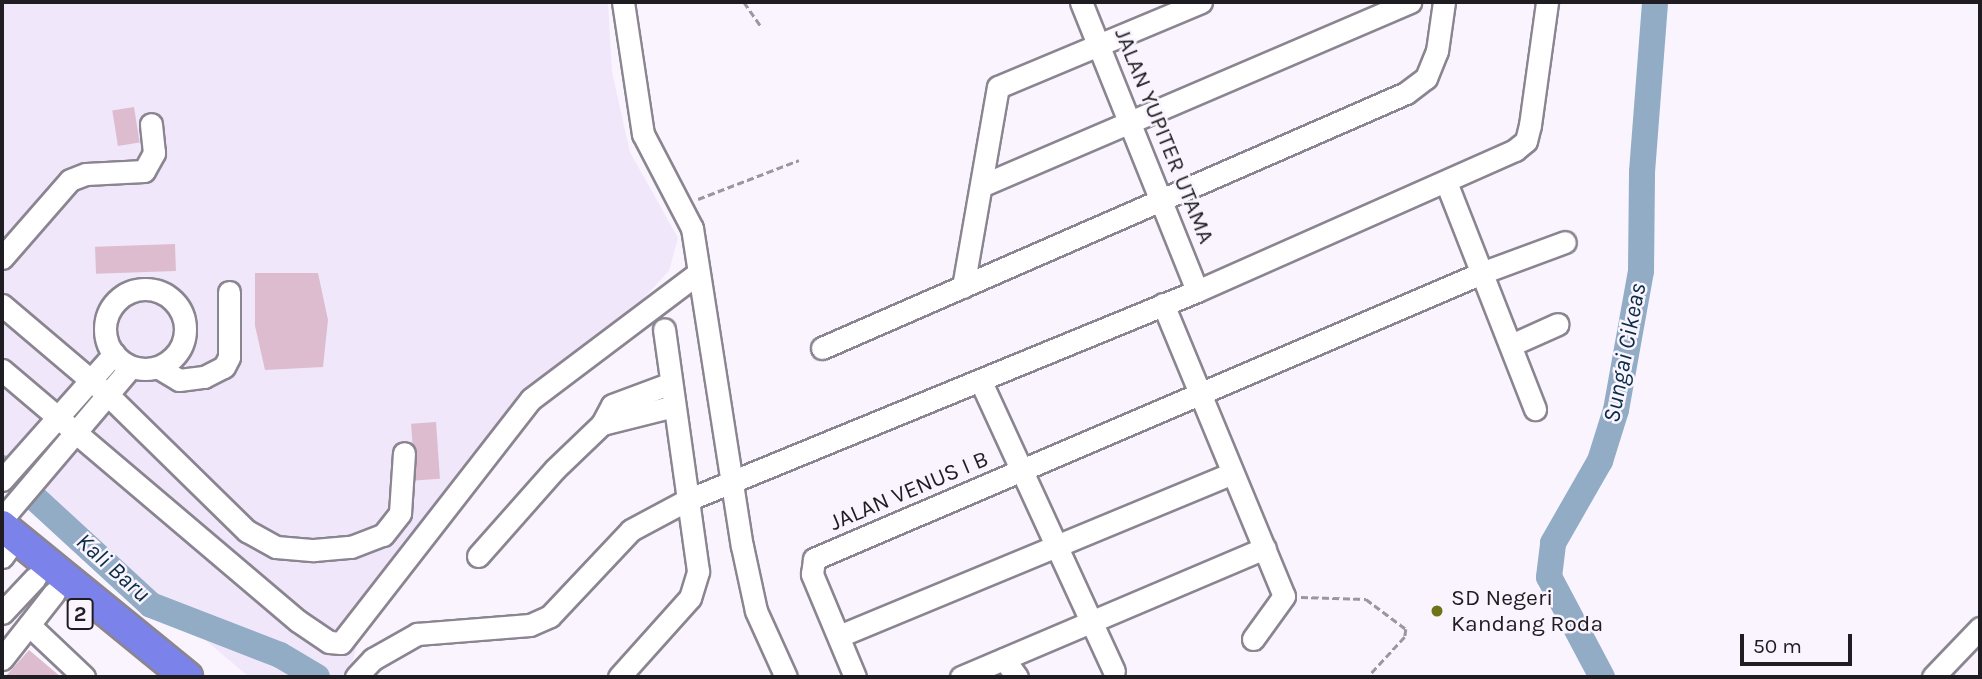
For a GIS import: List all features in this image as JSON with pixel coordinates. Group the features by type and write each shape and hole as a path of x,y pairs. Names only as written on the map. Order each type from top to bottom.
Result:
{"highway":[{"name":"2","path":"5,537 45,586 158,677"},
{"name":"2","path":"5,537 187,677"}],"street":[{"path":"623,2 643,134 692,228 730,482 756,611 786,677"},
{"name":"JALAN YUPITER UTAMA","path":"1081,2 1131,119 1197,291"},
{"path":"963,287 998,88 1201,2"},
{"path":"983,185 1131,119 1410,2"},
{"path":"822,348 1406,93 1426,78 1430,69 1437,51 1444,2"},
{"path":"361,671 417,634 530,625 550,616 631,530 685,501 981,382 1197,291 1447,183 1526,141 1547,2"},
{"path":"2,258 70,180 86,174 144,171 154,153 151,124"},
{"path":"1447,183 1484,272 1535,409"},
{"name":"JALAN VENUS I B","path":"839,636 812,574 814,559 1484,272 1565,242"},
{"path":"2,370 51,424 298,621 329,642 341,643 531,399 698,273"},
{"path":"122,361 104,328 109,311 120,298 135,290 153,289 169,296 181,309 185,326 178,351 159,368"},
{"path":"2,480 90,380 122,361 159,368 179,380 204,377 224,367 229,357 229,292"},
{"path":"1163,304 1284,596 1253,639"},
{"path":"2,305 107,394 247,531 276,547 314,550 351,547 383,535 400,513 404,453"},
{"path":"1511,345 1558,324"},
{"path":"619,677 690,597 696,580 664,329"},
{"path":"5,537 70,438 107,394 122,361"},
{"path":"981,382 1058,546 1088,620 1114,671"},
{"path":"602,424 605,412 620,400 671,383"},
{"path":"478,556 555,468 602,424 674,406"},
{"path":"855,677 839,636 1233,473"},
{"path":"961,677 1088,620 1265,548"},
{"path":"2,613 45,586"},
{"path":"2,659 29,625 45,586"},
{"path":"29,625 85,677"},
{"path":"1933,677 1980,628"},
{"path":"1004,659 1017,677"}],"path":[{"path":"744,2 761,26"},
{"path":"682,205 799,160"},
{"path":"1284,596 1366,599 1403,626 1405,637 1368,677"}],"shaded area":[{"path":"2,2 608,2 612,72 630,152 678,238 669,271 640,302 529,388 364,620 351,667 342,677 249,677 2,467"}],"building":[{"path":"134,107 140,143 118,146 112,110"},
{"path":"175,244 176,271 96,274 95,247"},
{"path":"255,273 318,273 328,320 323,367 265,370 255,326"},
{"path":"436,422 440,479 415,481 411,424"},
{"path":"29,650 61,677 5,677"}],"waterway":[{"name":"Sungai Cikeas","path":"1602,677 1549,577 1553,543 1600,461 1616,410 1641,271 1642,172 1655,2"},
{"name":"Kali Baru","path":"2,468 151,605 280,655 317,677"}],"place":[{"name":"SD Negeri Kandang Roda","path":"1437,611"}]}
